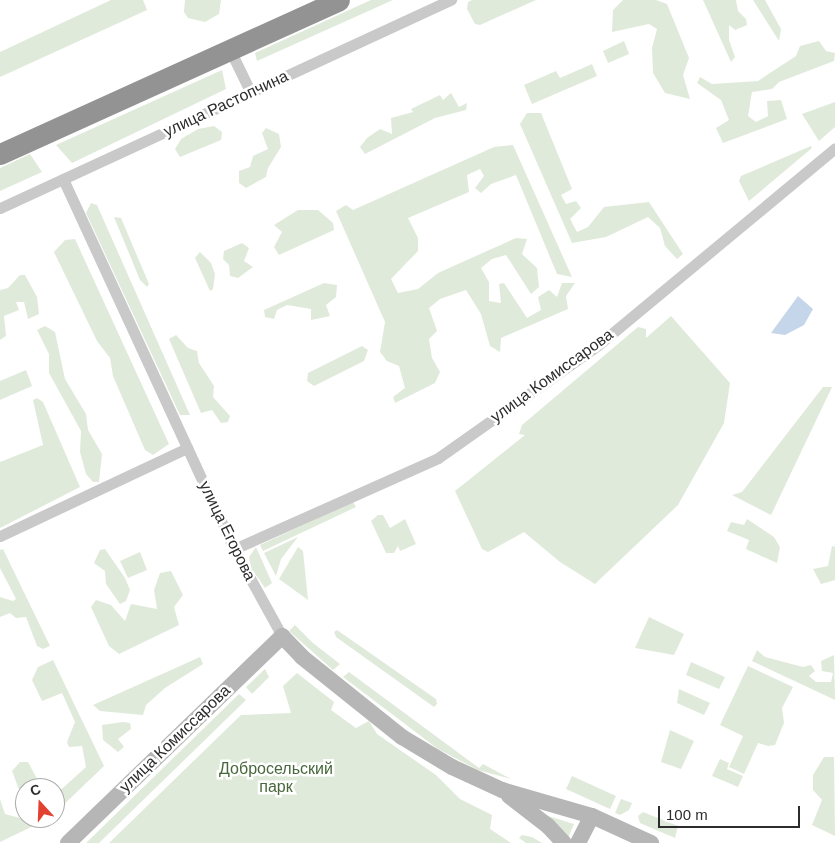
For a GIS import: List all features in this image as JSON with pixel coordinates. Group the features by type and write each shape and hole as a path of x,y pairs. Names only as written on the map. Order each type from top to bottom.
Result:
{"highway":[{"path":"0,142 313,0"},
{"path":"0,154 339,0"}],"main road":[{"name":"улица Егорова","path":"282,636 302,658 402,737 452,767 502,790 592,816 651,843"},
{"name":"улица Комиссарова","path":"68,843 282,636"},
{"name":"улица Егорова","path":"502,790 548,826 564,843"},
{"path":"578,843 592,816"}],"street":[{"name":"улица Растопчина","path":"0,208 451,0"},
{"path":"230,50 251,93"},
{"name":"улица Комиссарова","path":"234,548 438,458 598,344 835,148"},
{"name":"улица Егорова","path":"63,179 234,548 282,636"},
{"path":"0,536 187,448"}],"green space":[{"path":"111,0 143,0 147,10 0,77 0,52"},
{"path":"185,0 221,0 219,14 205,22 188,18 184,12"},
{"path":"371,0 393,0 257,61 255,53"},
{"path":"472,0 536,0 480,25 475,24 467,9 468,2"},
{"path":"623,0 656,0 667,4 689,58 683,75 690,99 665,93 653,73 652,48 657,29 649,24 612,32 613,10"},
{"path":"703,0 736,0 738,11 746,19 747,25 735,30 729,25 729,40 735,57 731,62"},
{"path":"753,0 765,0 781,29 779,41"},
{"path":"624,41 629,54 608,63 603,51"},
{"path":"819,41 826,51 835,53 834,61 779,82 772,89 752,92 748,116 756,122 768,116 767,101 781,100 787,119 723,143 716,128 729,120 721,100 697,83 700,77 712,84 758,81 796,56 800,46"},
{"path":"592,64 597,76 532,104 524,85 556,71 560,78"},
{"path":"222,70 226,89 72,163 56,145"},
{"path":"451,93 459,107 467,103 466,110 435,118 365,154 360,147 367,138 380,129 392,134 391,118 413,112 411,109 440,95 443,100"},
{"path":"835,102 835,127 819,141 802,114"},
{"path":"527,113 541,113 572,189 561,195 566,204 576,201 581,208 570,219 577,232 588,227 604,207 649,202 683,254 677,259 665,246 660,228 648,217 606,237 572,243 520,124"},
{"path":"214,126 222,132 221,140 180,157 175,149 181,139 198,129"},
{"path":"266,128 279,134 281,147 268,168 266,177 246,188 239,183 239,171 250,167 253,156 268,149 262,133"},
{"path":"513,145 572,277 557,274 516,175 491,184 481,193 475,188 484,176 480,169 467,175 469,192 408,218 418,238 418,251 391,279 398,293 418,289 438,273 516,238 527,239 522,254 537,268 539,287 531,294 506,255 492,259 481,268 489,282 489,301 501,303 499,284 504,283 527,318 541,310 538,297 549,290 557,297 562,283 575,283 566,296 568,309 501,338 500,352 490,346 481,314 466,290 440,299 429,308 437,331 429,339 432,358 440,372 435,383 395,403 393,397 405,388 399,366 387,361 380,352 385,322 336,211 346,205 353,210 494,147"},
{"path":"811,146 812,148 749,201 739,181 741,176"},
{"path":"30,154 42,172 0,191 0,168"},
{"path":"91,203 97,205 190,415 180,415 86,213"},
{"path":"298,210 318,210 333,223 334,230 279,255 274,247 282,232 274,225"},
{"path":"114,217 121,218 149,284 147,287 140,280"},
{"path":"75,239 169,444 153,455 145,450 113,376 110,358 97,341 54,252 65,240"},
{"path":"242,243 249,248 244,261 253,267 238,278 230,276 229,265 223,259 224,251"},
{"path":"200,252 211,263 215,274 213,289 210,291 195,258"},
{"path":"20,275 25,275 37,297 39,314 28,319 24,302 16,302 19,310 4,316 6,336 0,340 0,290 8,288"},
{"path":"324,283 337,285 336,297 326,305 330,316 311,320 311,309 287,305 277,310 274,319 265,317 264,310"},
{"path":"671,316 730,383 724,423 678,505 595,584 560,562 524,532 488,552 482,549 455,491 525,435 519,434 522,425 638,327 646,329 646,338"},
{"path":"45,326 55,332 65,379 86,414 88,430 102,454 99,482 93,482 86,474 80,452 81,431 49,373 49,354 37,330"},
{"path":"176,335 188,348 197,351 199,363 214,386 213,397 230,416 228,422 221,423 212,410 201,413 169,339"},
{"path":"362,346 368,350 364,361 314,386 307,381 308,373"},
{"path":"26,370 32,386 0,400 0,381"},
{"path":"823,387 832,387 771,515 732,495 742,492"},
{"path":"37,398 43,402 80,487 0,528 0,462 43,445 33,400"},
{"path":"353,502 356,507 263,551 260,545"},
{"path":"378,515 383,515 390,528 405,519 416,544 400,551 398,546 394,553 386,553 371,521"},
{"path":"747,519 774,537 780,547 777,563 746,549 749,540 727,531 731,522 744,525"},
{"path":"298,537 281,559 276,576 264,553"},
{"path":"832,546 835,547 835,580 821,584 813,569 828,566"},
{"path":"256,547 272,583 265,588 251,568 249,557"},
{"path":"298,547 303,551 308,600 279,579"},
{"path":"3,549 50,646 43,649 37,646 26,617 16,618 10,613 0,617 0,597 13,601 16,599 0,568 0,550"},
{"path":"105,549 125,578 130,590 126,601 120,604 106,584 105,571 94,563 100,550"},
{"path":"140,552 147,570 128,578 120,561"},
{"path":"171,571 183,595 174,607 179,625 119,654 109,646 91,607 96,600 111,605 125,621 131,604 157,609 154,590 160,573"},
{"path":"649,617 684,634 674,655 635,648"},
{"path":"295,625 313,643 340,664 333,670 289,631"},
{"path":"337,630 436,699 437,704 434,707 336,637 334,632"},
{"path":"757,650 765,657 803,667 811,665 815,671 809,676 816,682 831,682 833,673 822,671 821,661 834,655 835,700 752,661"},
{"path":"200,657 203,664 165,688 146,705 143,715 100,711 93,705"},
{"path":"53,660 104,766 65,803 65,786 86,767 82,746 69,747 67,742 75,722 62,693 42,701 32,680 38,667"},
{"path":"691,662 725,677 719,689 686,675"},
{"path":"748,666 793,687 782,708 784,723 775,745 768,746 758,743 744,774 729,767 743,736 720,725"},
{"path":"265,669 269,677 252,694 246,687"},
{"path":"349,672 479,768 483,764 511,779 478,770 438,749 343,677"},
{"name":"Добросельский парк","path":"297,673 334,702 331,710 356,728 369,721 377,734 436,775 460,799 492,815 490,829 511,843 109,843 241,715 291,713 283,686"},
{"path":"679,689 710,703 704,715 677,703"},
{"path":"239,694 246,700 99,843 86,843"},
{"path":"130,723 131,729 118,739 124,747 118,752 103,740 102,725"},
{"path":"670,730 694,741 681,769 661,762"},
{"path":"824,757 834,757 835,836 812,825 822,800 813,790 813,775"},
{"path":"720,759 729,763 727,769 743,776 738,787 712,776"},
{"path":"20,762 28,762 37,778 15,779 12,771"},
{"path":"572,776 616,796 610,809 566,789"},
{"path":"0,799 5,814 15,817 15,828 29,828 0,842"},
{"path":"621,799 632,803 629,810 620,815 615,813"},
{"path":"643,812 678,826 675,838 640,823 638,816"},
{"path":"545,815 574,824 568,838"},
{"path":"522,835 532,837 542,843 526,843 519,838"}],"water":[{"path":"798,296 813,309 804,325 785,335 771,333"}]}
